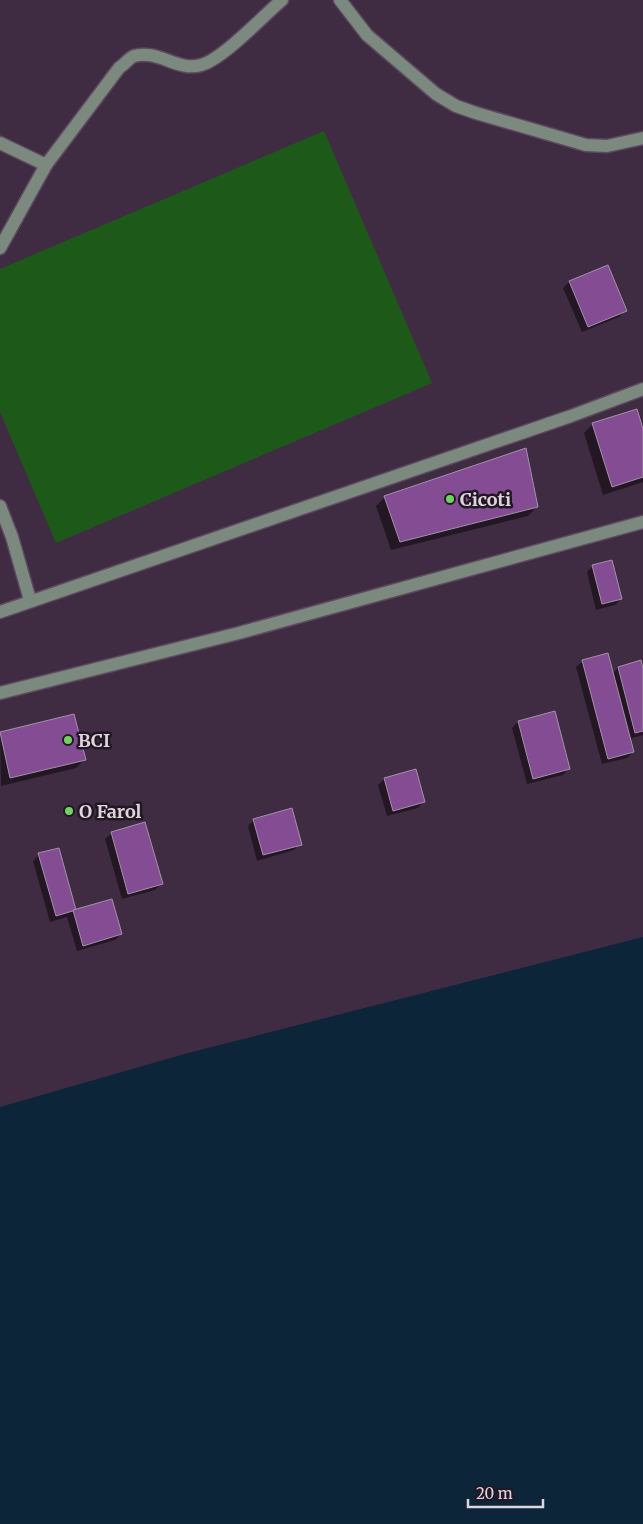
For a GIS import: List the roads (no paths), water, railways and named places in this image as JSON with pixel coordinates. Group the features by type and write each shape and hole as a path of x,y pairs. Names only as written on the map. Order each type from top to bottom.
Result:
{"street":[{"path":"0,248 46,165 119,68 133,56 151,55 189,68 203,65 218,56 282,0"},
{"path":"340,0 367,35 436,94 456,106 586,144 606,146 643,138"},
{"path":"0,143 46,165"},
{"path":"0,612 30,600 571,416 643,389"},
{"path":"0,506 12,538 30,600"},
{"path":"0,693 258,628 643,522"}],"water":[{"path":"643,937 643,1524 0,1524 0,1107 188,1053"}],"place":[{"name":"Cicoti","path":"450,499"},
{"name":"BCI","path":"68,740"},
{"name":"O Farol","path":"69,811"}]}
